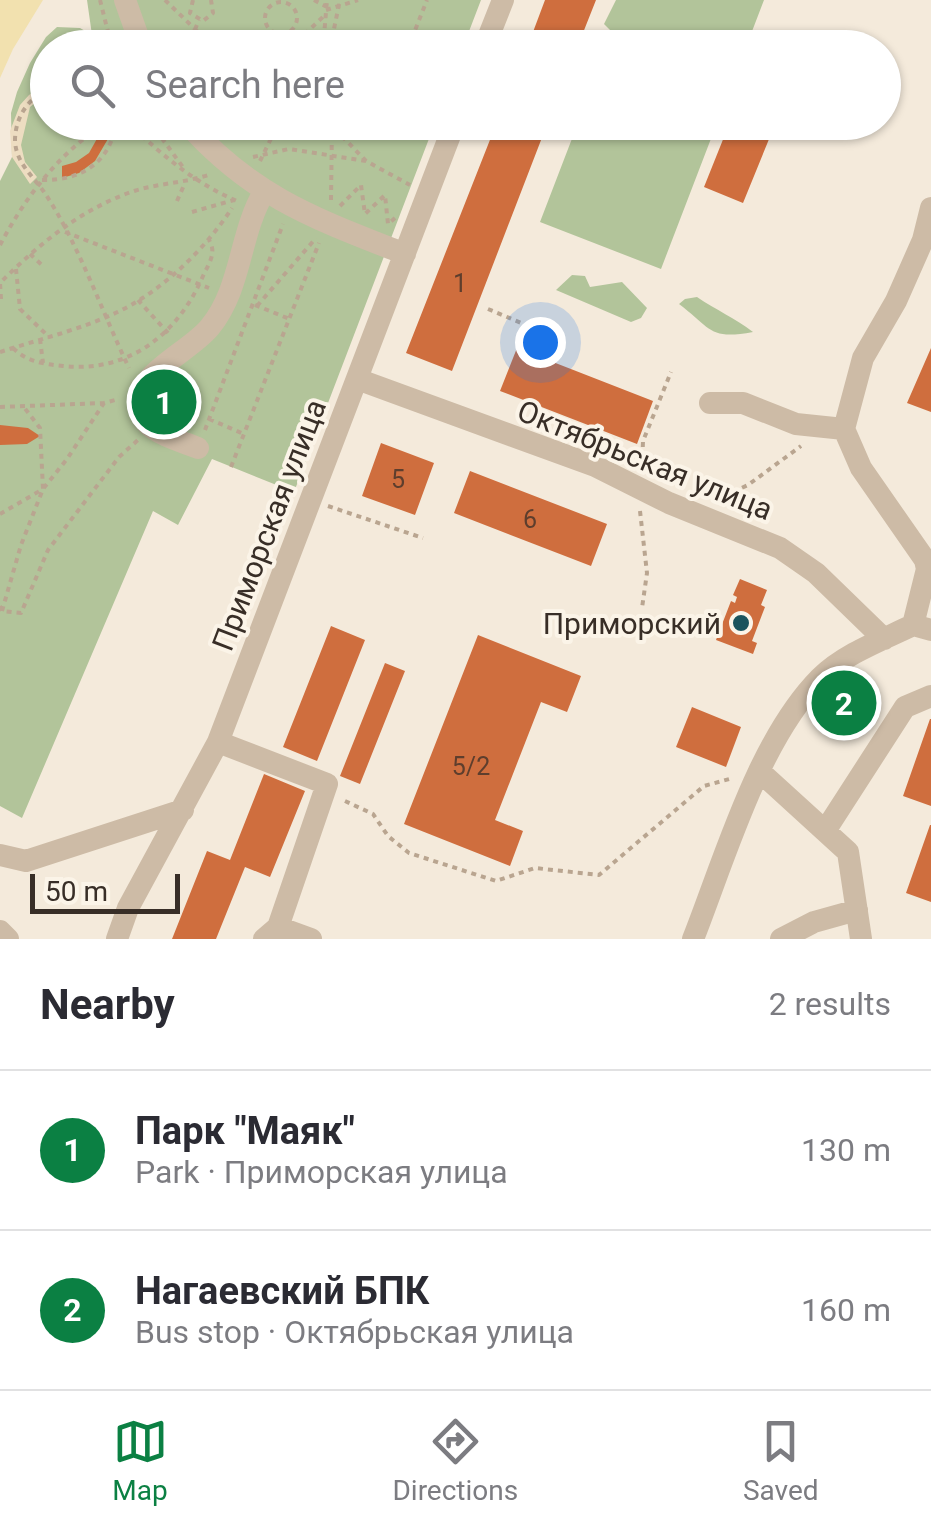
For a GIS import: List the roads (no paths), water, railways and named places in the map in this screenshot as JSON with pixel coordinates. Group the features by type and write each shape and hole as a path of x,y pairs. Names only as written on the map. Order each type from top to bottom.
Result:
{"street":[{"path":"125,0 136,30"},
{"path":"491,30 503,0"},
{"path":"198,448 152,428 141,413 140,393 148,378 211,326 226,301 254,210 251,196 232,168 204,140"},
{"name":"Приморская улица","path":"117,939 128,908 218,742 448,140"},
{"path":"251,196 302,211 405,254"},
{"path":"834,428 862,358 896,301 923,240 931,208"},
{"name":"Октябрьская улица","path":"358,379 595,466 669,503 780,548 816,572 884,639"},
{"path":"694,939 759,771 798,706 822,676 884,639 922,627 928,556 834,428 796,424 743,403 710,403"},
{"path":"825,831 905,707 931,696"},
{"path":"218,742 327,784 271,933 311,939"},
{"path":"759,771 848,852 861,939"},
{"path":"0,854 26,861 182,810"},
{"path":"781,939 814,922 856,910"},
{"path":"0,931 8,939"}],"place":[{"name":"Парк \"Маяк\"","path":"164,402"},
{"name":"Приморский","path":"741,623"},
{"name":"Нагаевский БПК","path":"844,703"}]}
